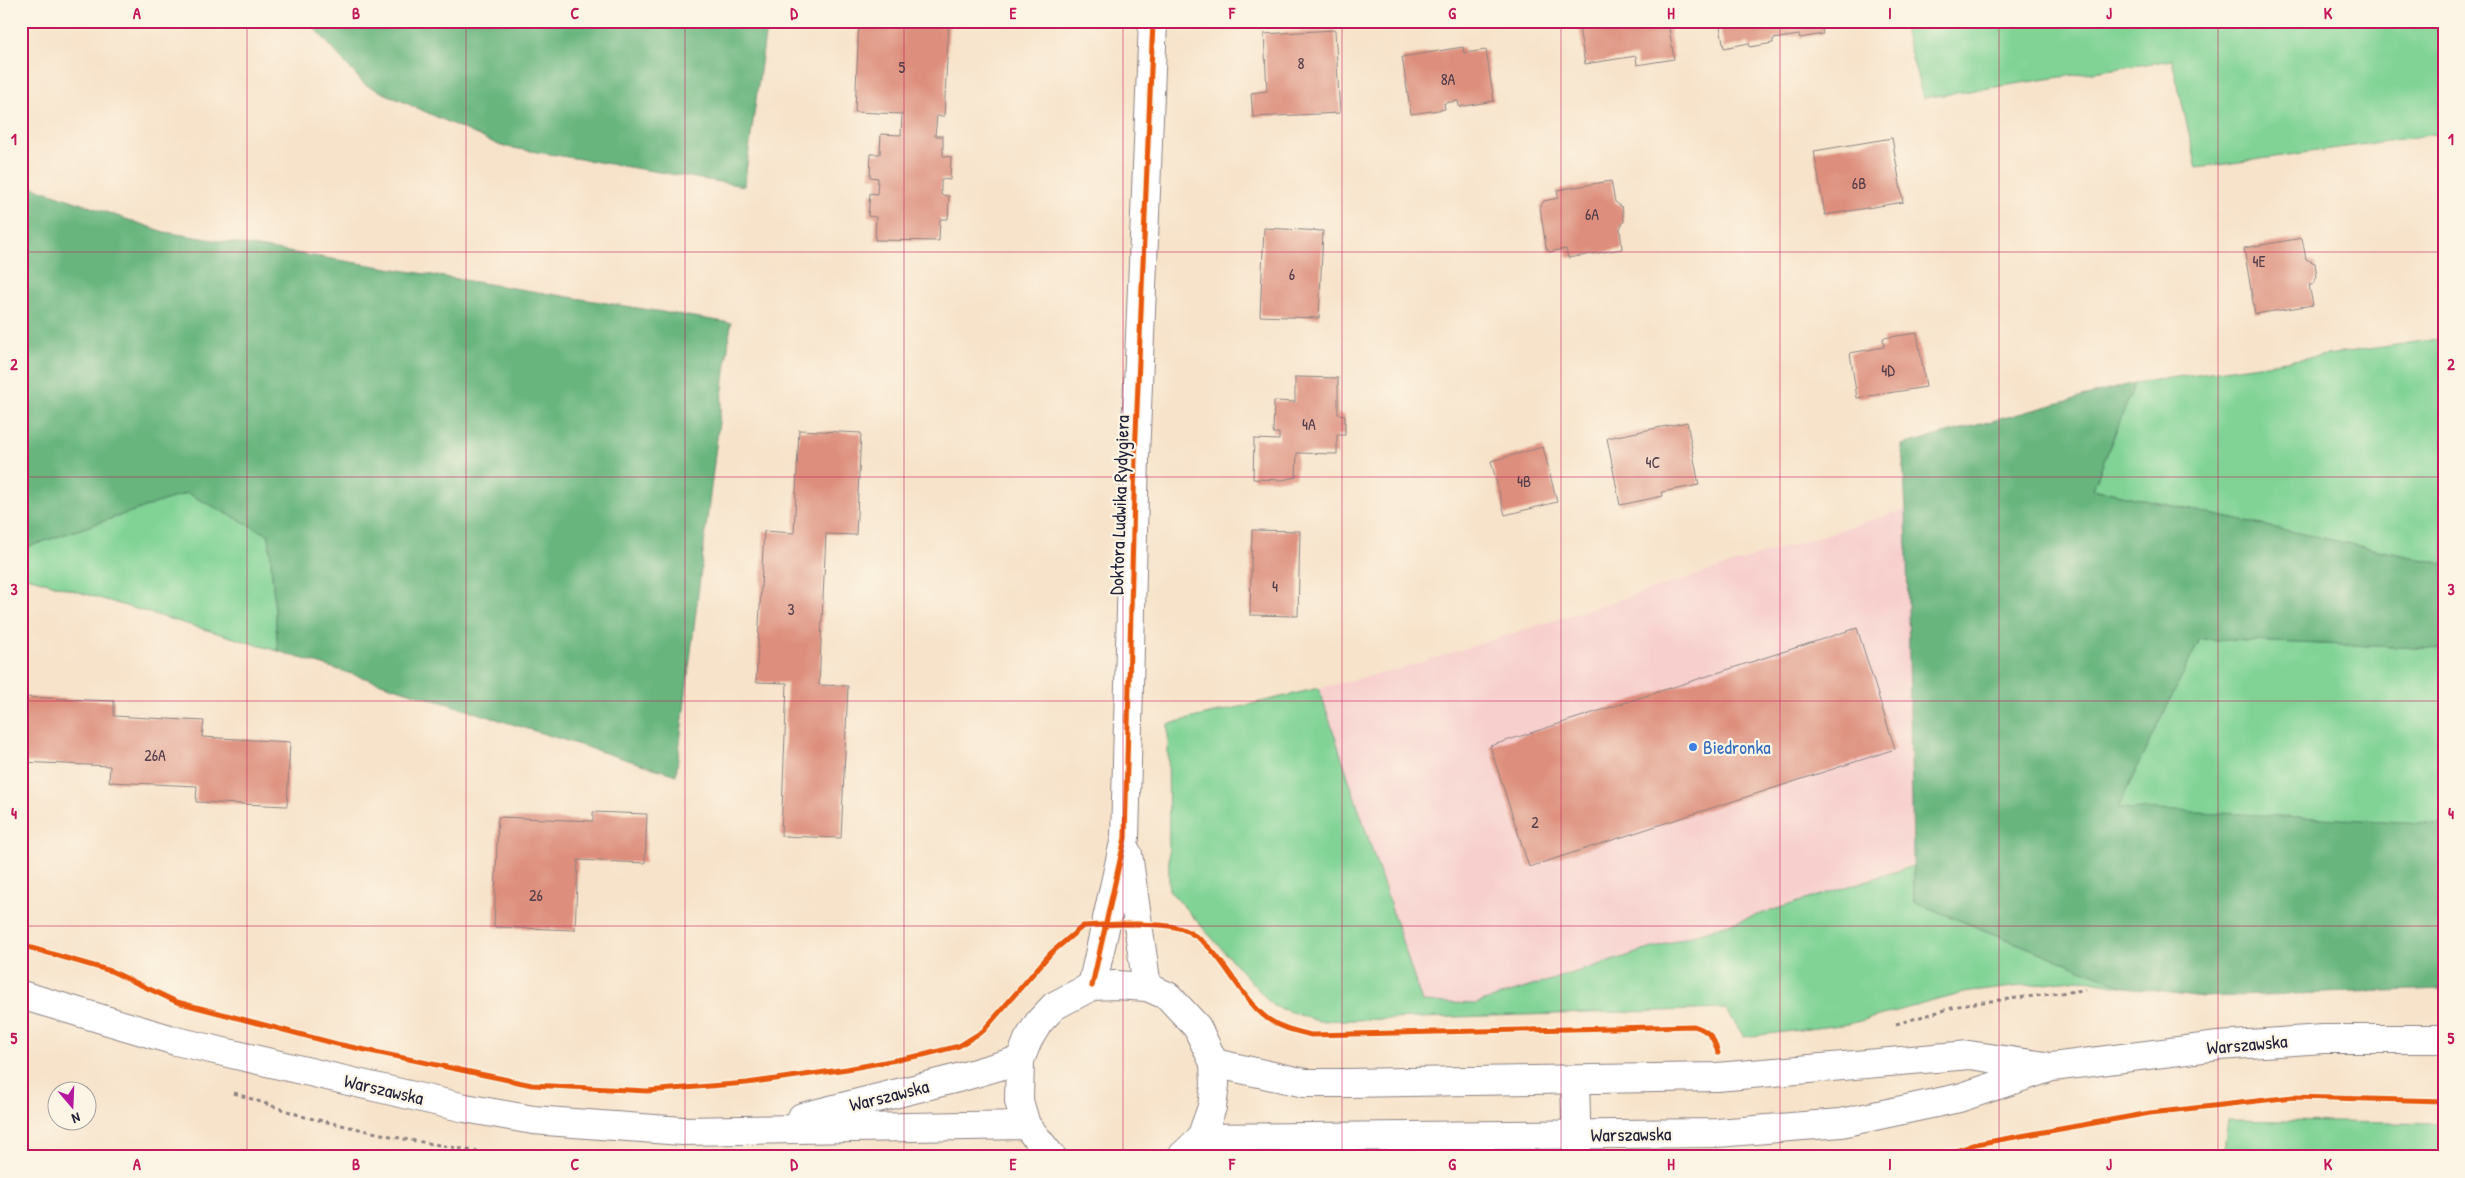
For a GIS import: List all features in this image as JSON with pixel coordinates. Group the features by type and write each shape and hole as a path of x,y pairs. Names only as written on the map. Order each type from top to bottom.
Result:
{"main road":[{"name":"Doktora Ludwika Rydygiera","path":"1147,987 1125,838 1135,456 1153,21"},
{"name":"Doktora Ludwika Rydygiera","path":"1092,986 1125,838"},
{"path":"1052,1157 1026,1125 1019,1101 1020,1060 1028,1040 1039,1022 1054,1006 1092,986 1115,984 1147,987 1168,996 1187,1014 1197,1027 1214,1063 1215,1085 1212,1107 1202,1138 1181,1157"},
{"name":"Warszawska","path":"21,995 176,1041 465,1108 533,1120 682,1131 756,1128 1026,1125"},
{"name":"Warszawska","path":"1202,1138 1576,1146 1841,1123 1958,1098 2052,1066 2218,1046 2323,1038 2444,1039"},
{"name":"Warszawska","path":"1214,1063 1304,1083 1717,1077 1968,1055 2052,1066"},
{"name":"Warszawska","path":"756,1128 958,1078 1020,1060"},
{"path":"1575,1080 1576,1146"}],"path":[{"path":"1891,1025 1966,1004 2085,990"}],"shaded area":[{"path":"1906,509 1913,866 1475,1004 1422,1002 1319,688 1400,669"}],"green space":[{"path":"308,21 767,21 744,186 501,146 364,84"},
{"path":"1902,21 2444,21 2444,133 2197,168 2172,60 1923,98"},
{"path":"21,183 164,232 731,323 676,775 278,651 269,535 187,493 21,549"},
{"path":"2444,338 2444,564 2093,489 2135,383"},
{"path":"2135,383 2093,489 2444,564 2444,649 2200,639 2118,808 2444,824 2444,989 2203,997 2126,987 1914,902 1906,509 1902,445"},
{"path":"187,493 269,535 278,651 21,575 21,549"},
{"path":"2200,639 2444,649 2444,824 2117,809"},
{"path":"1319,688 1422,1002 1475,1004 1913,866 1914,902 2126,987 2079,979 1963,993 1849,1024 1744,1037 1726,1009 1318,1021 1273,1006 1169,890 1168,724"},
{"path":"2228,1120 2444,1124 2444,1157 2223,1157"}],"building":[{"path":"859,21 949,21 944,116 937,116 935,136 943,136 943,156 951,157 950,180 941,179 941,195 949,196 948,219 940,219 939,241 875,240 876,217 868,216 870,193 877,194 878,178 870,177 871,154 880,154 881,134 901,135 902,114 855,112"},
{"path":"1578,21 1668,21 1674,59 1637,65 1636,56 1585,64"},
{"path":"1719,21 1827,21 1828,24 1822,31 1823,34 1800,38 1799,35 1773,39 1773,43 1750,47 1749,43 1724,48"},
{"path":"1335,30 1340,113 1253,117 1251,93 1267,91 1264,34"},
{"path":"1463,47 1464,53 1486,50 1494,101 1459,107 1458,101 1444,103 1445,109 1411,114 1402,57"},
{"path":"1892,138 1903,202 1825,215 1814,151"},
{"path":"1611,181 1615,202 1622,207 1624,221 1620,228 1622,249 1568,258 1566,249 1549,252 1546,247 1540,207 1544,201 1558,198 1557,190"},
{"path":"1264,228 1323,231 1319,318 1260,316"},
{"path":"2302,238 2306,259 2315,263 2317,277 2312,285 2309,285 2313,305 2255,314 2244,248"},
{"path":"1917,333 1926,387 1857,398 1850,353 1884,347 1883,338"},
{"path":"1295,377 1338,378 1338,414 1345,415 1345,435 1337,435 1337,454 1297,453 1296,477 1282,480 1253,479 1254,439 1279,440 1279,433 1273,433 1274,401 1295,402"},
{"path":"1687,422 1699,485 1662,492 1663,496 1620,505 1607,438"},
{"path":"799,430 861,433 856,535 826,534 819,685 848,686 841,838 781,836 787,683 756,682 764,531 794,533"},
{"path":"1543,447 1557,502 1505,515 1491,461"},
{"path":"1252,530 1300,531 1298,616 1250,615"},
{"name":"Biedronka","path":"1857,628 1895,749 1529,867 1490,746"},
{"path":"23,697 114,701 114,716 204,721 202,737 290,742 287,806 196,802 197,786 109,782 110,766 21,762"},
{"path":"593,812 647,814 645,863 578,860 575,930 494,927 498,817 593,821"}],"cycle path":[{"path":"1092,986 1125,838 1135,457 1153,21"},
{"path":"21,945 111,971 177,1002 337,1044 532,1085 647,1091 747,1083 847,1069 923,1055 959,1046 983,1031 1051,953 1083,926 1119,924 1161,925 1182,929 1196,936 1218,958 1247,997 1268,1019 1283,1027 1311,1035 1694,1026 1710,1035 1718,1053"},
{"path":"1938,1157 1976,1144 2150,1113 2293,1097 2444,1101"}],"place":[{"name":"Biedronka","path":"1693,747"}]}
